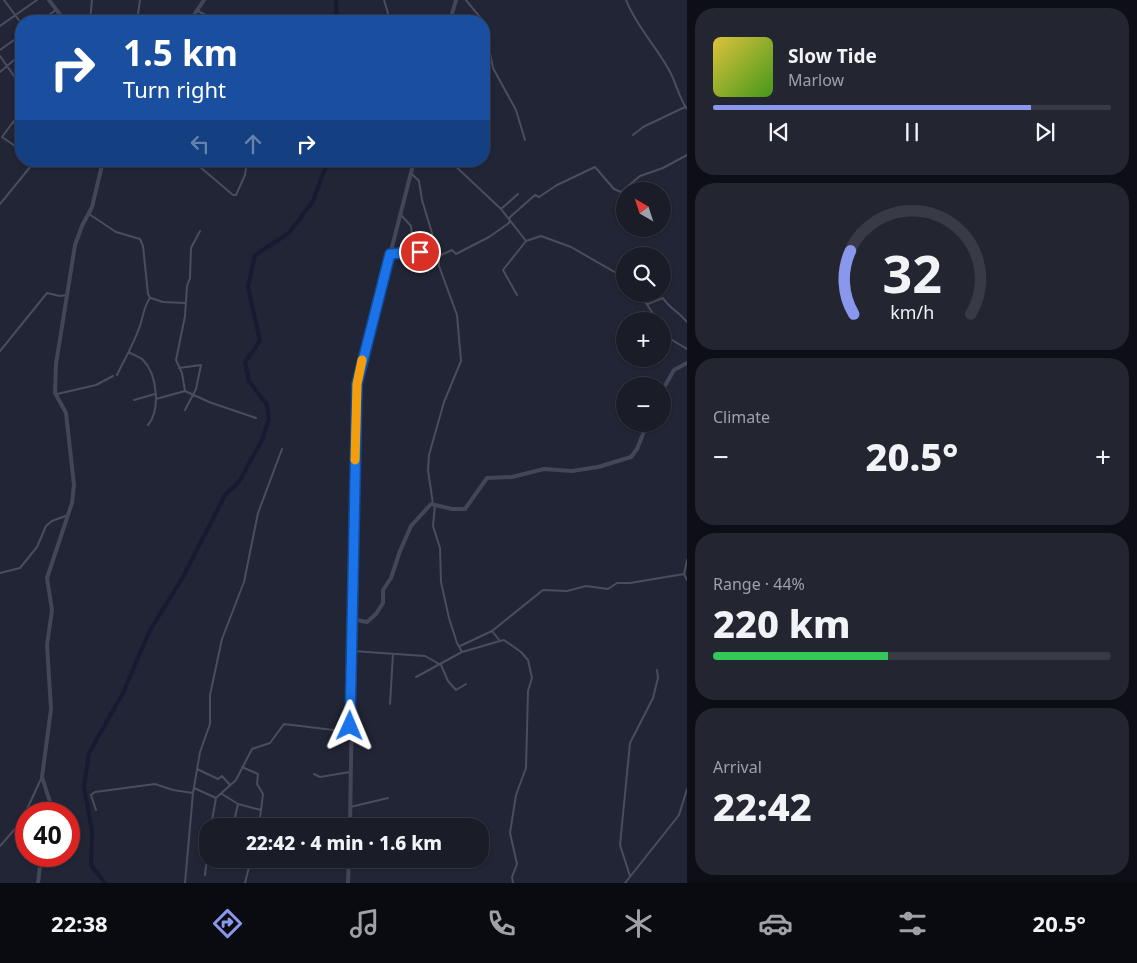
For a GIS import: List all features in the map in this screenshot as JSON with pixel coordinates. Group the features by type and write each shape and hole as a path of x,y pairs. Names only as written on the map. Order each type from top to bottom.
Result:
{"street":[{"path":"0,2 4,0 15,15"},
{"path":"0,26 37,0"},
{"path":"49,0 60,15"},
{"path":"91,15 92,0"},
{"path":"138,15 140,0"},
{"path":"195,15 204,0"},
{"path":"384,0 388,15"},
{"path":"452,15 456,0"},
{"path":"466,0 478,15"},
{"path":"626,0 637,22 659,51 671,72 687,109"},
{"path":"49,15 56,10"},
{"path":"198,11 205,15"},
{"path":"0,50 15,39"},
{"path":"490,53 493,68 516,110 525,140"},
{"path":"0,56 15,77"},
{"path":"0,72 15,58"},
{"path":"632,135 643,127 685,106"},
{"path":"15,119 2,137 15,146"},
{"path":"439,256 452,250 456,254 500,231 536,195 539,198 557,185 594,167 614,189 621,192 640,176 663,168 687,155"},
{"path":"0,204 30,167"},
{"path":"50,802 44,779 51,709 47,645 52,610 47,578 68,515 74,485 66,413 55,393 56,364 75,245 98,188 102,167"},
{"path":"200,167 233,195 236,195 245,175 246,167"},
{"path":"350,818 351,619 357,384 412,167"},
{"path":"456,167 501,209 526,241"},
{"path":"411,173 419,181 422,200 439,256 439,266 457,315 461,361 444,402 429,455 428,470 434,504 433,526 440,548 441,582 449,618 462,652"},
{"path":"501,209 518,194"},
{"path":"89,214 116,232 136,237 142,242 150,298 129,352 117,375"},
{"path":"400,214 412,226 414,251"},
{"path":"185,391 180,368 176,360 185,316 192,248 200,231"},
{"path":"517,295 503,270 526,241 541,236 571,247 616,273"},
{"path":"390,254 436,251"},
{"path":"0,351 47,293 60,296 67,295"},
{"path":"150,298 163,302 185,303"},
{"path":"653,312 648,304 663,298 667,305 677,310 687,322"},
{"path":"671,339 687,349"},
{"path":"129,352 143,360 149,367 156,399 156,414 148,425"},
{"path":"670,377 674,370 687,363"},
{"path":"180,368 201,365 200,377 185,410"},
{"path":"55,393 96,385 113,376"},
{"path":"156,399 185,391 209,402 256,418"},
{"path":"134,400 155,394"},
{"path":"434,504 452,509 465,509 487,478 512,477 544,469 572,471 598,467 631,457 637,449 644,432"},
{"path":"186,883 193,792 197,769 210,724 210,695 222,638 244,582 258,513 282,449"},
{"path":"351,619 367,622 376,614 383,603 383,590 391,578 411,526 434,504"},
{"path":"0,573 20,568 37,547 46,526 68,515"},
{"path":"687,560 684,574 687,580"},
{"path":"460,646 492,631 543,590 567,591 586,586 608,589 617,583 630,584 684,574"},
{"path":"492,631 500,641"},
{"path":"416,677 462,652 504,640 521,652 528,660 532,678 528,691 526,768 516,795 510,833 517,864 512,877 513,883"},
{"path":"351,651 425,656 439,664 456,690 466,684"},
{"path":"390,704 393,654"},
{"path":"630,876 620,845 630,743 653,698 658,678 657,670"},
{"path":"212,818 216,798 230,785 252,749 270,743 284,724 350,732"},
{"path":"242,767 258,774 257,784 263,794 260,818"},
{"path":"197,769 218,779 222,776 230,785"},
{"path":"314,774 320,777 350,772"},
{"path":"0,846 21,822 44,779"},
{"path":"96,810 91,795 95,792 155,784 173,790 193,792"},
{"path":"194,788 216,798"},
{"path":"625,883 628,882 630,876 641,865 679,815 687,789"},
{"path":"222,794 238,804 261,810"},
{"path":"350,807 388,798"},
{"path":"235,818 238,804"},
{"path":"38,883 40,867"},
{"path":"205,875 206,868"},
{"path":"245,883 249,868"},
{"path":"348,883 349,868"}],"waterway":[{"path":"336,0 337,15"},
{"path":"105,883 91,865 92,832 84,786 89,753 123,693 149,632 183,577 225,495 239,482 262,440 269,419 267,405 249,381 245,362 260,341 248,287 255,255 289,233 313,201 326,167"}],"slow traffic":[{"path":"355,460 357,384 362,360"}],"route":[{"path":"350,726 357,384 390,254 420,252"}]}
